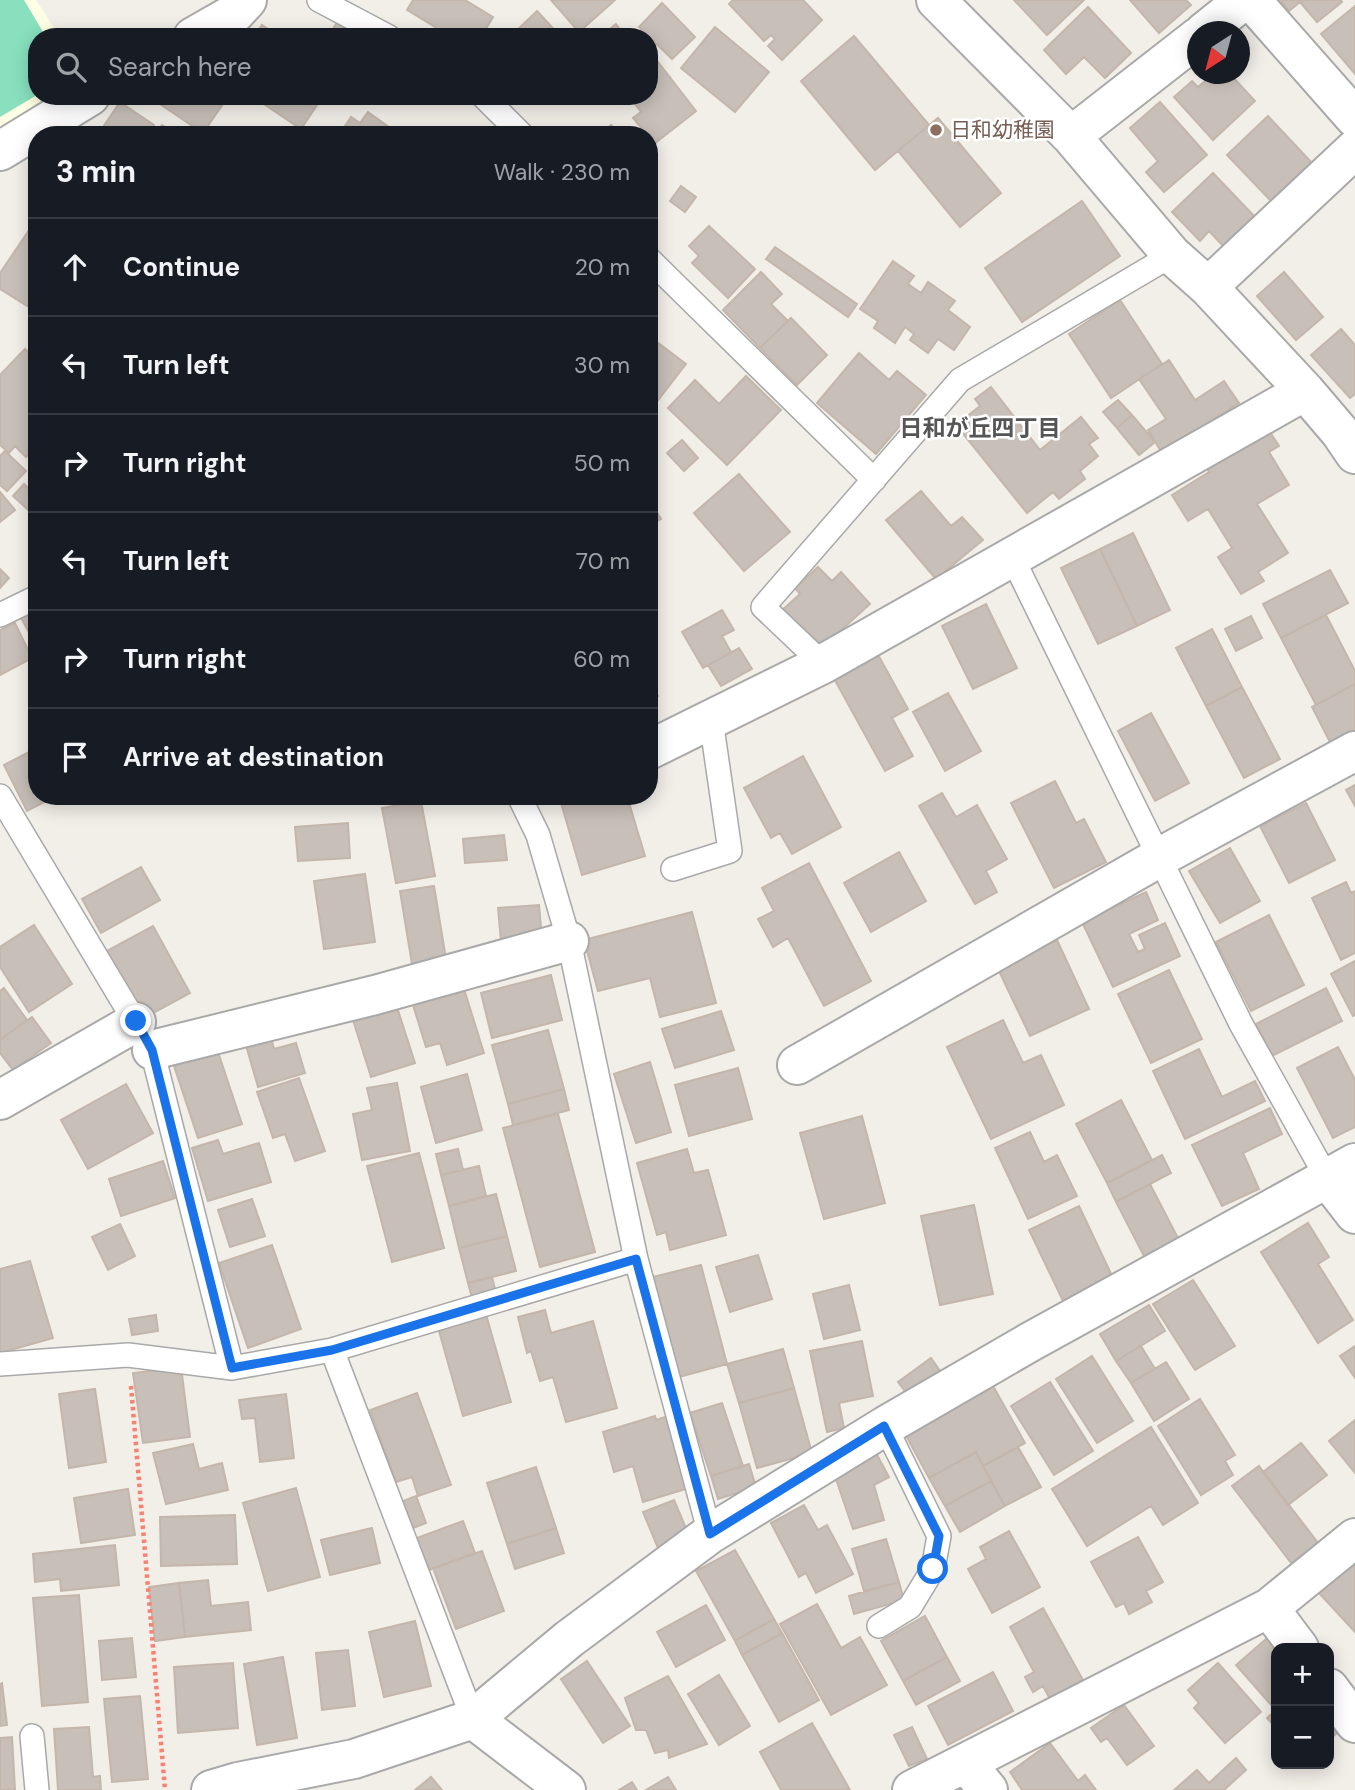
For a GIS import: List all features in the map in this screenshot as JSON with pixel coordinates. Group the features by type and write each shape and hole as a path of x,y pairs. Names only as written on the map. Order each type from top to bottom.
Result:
{"street":[{"path":"209,28 235,13 247,0"},
{"path":"936,0 1071,136 1172,255 1208,287 1304,391 1350,435"},
{"path":"1218,21 1244,0"},
{"path":"1251,0 1355,118"},
{"path":"1071,136 1187,46"},
{"path":"67,126 83,105"},
{"path":"0,151 28,141"},
{"path":"1208,287 1355,149"},
{"path":"658,746 823,664 1304,391"},
{"path":"797,1065 1160,857 1355,751"},
{"path":"0,1100 144,1036 375,995 569,941"},
{"path":"211,1790 354,1759 473,1719 569,1639 710,1534 884,1426 1030,1342 1341,1171 1355,1214"},
{"path":"912,1790 977,1777 1269,1608 1355,1538"},
{"path":"1269,1608 1295,1643"},
{"path":"1334,1695 1355,1723"},
{"path":"473,1719 566,1790"}],"lane":[{"path":"319,0 372,28"},
{"path":"492,105 513,126"},
{"path":"823,664 763,607 960,380 1172,255"},
{"path":"658,268 874,480"},
{"path":"1012,557 1241,1024 1341,1171"},
{"path":"0,615 28,601"},
{"path":"673,869 730,851 711,720"},
{"path":"0,796 144,1036 232,1368"},
{"path":"523,805 538,835 569,941 636,1259 710,1534"},
{"path":"0,1364 128,1355 232,1368 332,1350 636,1259"},
{"path":"332,1350 473,1719"},
{"path":"879,1626 911,1607 933,1569 939,1536 884,1426"},
{"path":"32,1736 37,1790"}],"path":[{"path":"128,1355 165,1790"}],"shaded area":[{"path":"0,0 36,0 54,28 28,28 28,105 42,105 0,131"}],"green space":[{"path":"0,0 24,0 41,28 28,28 28,100 0,117"}],"building":[{"path":"413,0 465,0 493,17 486,28 437,28 407,10"},
{"path":"551,0 615,0 584,28 576,28"},
{"path":"733,0 803,0 822,20 782,60 768,46 775,39 771,35 764,41 729,4"},
{"path":"1014,0 1084,0 1047,35"},
{"path":"1130,0 1186,0 1191,5 1159,33"},
{"path":"1280,0 1342,2 1317,22 1300,2 1289,11"},
{"path":"662,3 695,37 672,59 658,45 658,28 639,27"},
{"path":"1355,6 1355,74 1321,34"},
{"path":"1088,7 1131,53 1105,78 1084,57 1066,74 1044,50"},
{"path":"537,11 553,28 519,28"},
{"path":"341,16 360,28 334,28"},
{"path":"715,27 769,72 735,112 681,68"},
{"path":"854,36 929,125 875,170 801,81"},
{"path":"658,62 696,111 658,141 658,126 640,126 633,118 641,112 636,105 658,105"},
{"path":"1189,84 1198,87 1201,84 1239,84 1255,101 1213,140 1174,97"},
{"path":"1160,102 1207,155 1164,192 1146,172 1158,161 1130,128"},
{"path":"118,105 124,105 154,125 153,126 104,126"},
{"path":"161,105 222,105 208,126 193,126"},
{"path":"265,105 317,105 303,126 297,126"},
{"path":"368,112 387,126 345,126 351,117 360,123"},
{"path":"1268,116 1313,164 1273,203 1227,155"},
{"path":"938,118 1001,193 960,227 898,151"},
{"path":"1213,173 1256,218 1225,248 1209,231 1200,241 1172,212"},
{"path":"681,186 696,197 685,212 670,201"},
{"path":"1082,201 1120,256 1022,322 985,268"},
{"path":"709,226 755,269 728,298 692,263 699,256 689,246"},
{"path":"28,232 28,306 0,289 0,273"},
{"path":"775,247 857,304 848,317 766,259"},
{"path":"893,261 914,276 908,284 921,293 928,282 955,301 948,310 970,327 954,350 938,339 928,353 910,340 914,334 905,327 895,343 874,328 878,321 860,309"},
{"path":"761,272 782,294 771,304 788,321 760,348 723,310"},
{"path":"1284,272 1323,317 1296,340 1257,296"},
{"path":"1120,300 1162,364 1111,398 1069,334"},
{"path":"791,318 827,355 797,385 760,348"},
{"path":"1341,329 1355,345 1355,394 1350,398 1311,355"},
{"path":"658,343 686,364 658,400"},
{"path":"25,349 28,352 26,457 15,446 9,453 0,445 0,375"},
{"path":"859,353 889,380 897,371 926,395 876,454 817,403"},
{"path":"1169,360 1195,400 1224,381 1239,403 1162,453 1148,430 1166,419 1139,379"},
{"path":"746,376 781,410 727,465 668,408 695,380 719,404"},
{"path":"991,387 1040,450 1081,417 1098,438 1089,444 1098,456 1080,471 1085,479 1059,499 1053,492 1027,513 956,425 980,406 975,399"},
{"path":"1118,400 1132,415 1117,428 1103,412"},
{"path":"1132,415 1155,442 1139,455 1117,428"},
{"path":"1266,426 1279,446 1269,452 1289,485 1257,504 1288,553 1258,572 1264,581 1241,594 1218,557 1232,548 1208,509 1188,521 1172,495 1209,472 1205,463"},
{"path":"682,440 698,458 684,471 667,453"},
{"path":"5,451 26,471 7,491 0,485 0,456"},
{"path":"739,474 790,532 744,571 694,513"},
{"path":"24,484 28,488 28,510 13,496"},
{"path":"921,491 951,526 962,517 983,540 936,579 886,520"},
{"path":"0,492 15,510 0,522"},
{"path":"1133,533 1170,610 1137,626 1100,549"},
{"path":"1100,549 1137,626 1098,644 1061,568"},
{"path":"818,567 832,581 841,572 870,604 817,652 781,611 800,594 795,588"},
{"path":"0,569 9,578 0,588"},
{"path":"1330,570 1348,603 1281,638 1263,604"},
{"path":"986,604 1017,668 973,689 942,626"},
{"path":"722,610 734,630 722,636 731,652 703,668 682,632"},
{"path":"28,612 28,631 20,616"},
{"path":"1326,615 1355,671 1355,684 1316,705 1281,638"},
{"path":"1251,616 1262,638 1236,651 1225,629"},
{"path":"15,623 28,650 28,660 0,675 0,630"},
{"path":"1212,629 1242,687 1206,706 1176,648"},
{"path":"739,648 752,669 721,686 708,665"},
{"path":"876,651 908,709 892,718 913,756 885,771 832,675"},
{"path":"1355,684 1355,734 1332,746 1312,707"},
{"path":"1242,687 1280,759 1244,778 1206,706"},
{"path":"948,693 981,751 945,771 913,712"},
{"path":"1151,713 1189,783 1155,801 1118,731"},
{"path":"28,753 28,805 39,805 27,811 4,765"},
{"path":"803,756 841,827 792,854 780,833 771,838 744,788"},
{"path":"1055,781 1076,823 1084,819 1106,862 1054,888 1011,803"},
{"path":"1355,785 1355,806 1346,790"},
{"path":"942,793 956,817 977,805 1007,859 986,871 997,892 975,904 919,806"},
{"path":"1306,803 1335,860 1289,883 1260,826"},
{"path":"422,805 435,876 396,883 382,808"},
{"path":"562,805 630,805 645,856 582,875"},
{"path":"348,823 350,858 298,861 295,827"},
{"path":"504,835 507,860 465,863 463,839"},
{"path":"1230,848 1260,901 1220,923 1189,871"},
{"path":"899,852 926,901 871,932 844,883"},
{"path":"809,863 871,981 824,1006 788,938 773,947 758,919 774,911 762,888"},
{"path":"141,867 160,900 101,933 82,899"},
{"path":"365,874 375,942 324,949 314,881"},
{"path":"1346,882 1351,893 1355,891 1355,953 1341,960 1312,898"},
{"path":"434,886 446,959 412,964 400,891"},
{"path":"1146,892 1158,920 1129,934 1138,952 1145,949 1139,935 1165,923 1180,956 1113,987 1082,922"},
{"path":"539,905 542,938 501,942 498,908"},
{"path":"692,912 716,1003 660,1017 650,978 598,991 584,940"},
{"path":"1269,915 1304,985 1251,1011 1216,942"},
{"path":"34,925 72,984 29,1012 0,967 0,947"},
{"path":"153,926 190,993 142,1019 105,952"},
{"path":"1057,940 1089,1009 1030,1036 998,969"},
{"path":"1355,961 1355,1015 1353,1016 1331,974"},
{"path":"1169,970 1202,1039 1151,1063 1118,994"},
{"path":"551,975 562,1020 492,1038 481,993"},
{"path":"4,988 27,1020 0,1040 0,991"},
{"path":"1326,988 1342,1021 1272,1056 1256,1024"},
{"path":"464,989 484,1053 447,1065 440,1043 426,1047 413,1005"},
{"path":"396,1004 415,1063 371,1077 352,1017"},
{"path":"721,1011 734,1050 675,1068 662,1029"},
{"path":"32,1017 51,1043 13,1070 0,1053 0,1040"},
{"path":"1003,1020 1023,1063 1041,1055 1064,1105 991,1139 947,1047"},
{"path":"548,1030 564,1089 508,1104 492,1045"},
{"path":"270,1034 274,1049 296,1043 305,1073 258,1087 245,1042"},
{"path":"216,1046 242,1124 198,1138 172,1060"},
{"path":"1338,1047 1355,1080 1355,1127 1333,1138 1297,1068"},
{"path":"1199,1049 1222,1097 1255,1081 1265,1101 1185,1139 1153,1071"},
{"path":"650,1062 671,1132 636,1143 614,1074"},
{"path":"738,1068 752,1119 689,1136 675,1085"},
{"path":"467,1074 482,1130 436,1143 421,1087"},
{"path":"299,1078 325,1151 295,1161 285,1134 273,1138 257,1092"},
{"path":"397,1083 410,1151 362,1160 353,1114 372,1110 367,1088"},
{"path":"126,1084 153,1133 88,1169 61,1120"},
{"path":"564,1089 569,1110 513,1125 508,1104"},
{"path":"1121,1100 1152,1160 1107,1183 1076,1124"},
{"path":"1270,1108 1282,1134 1243,1153 1259,1189 1222,1206 1192,1145"},
{"path":"558,1114 595,1252 540,1267 503,1128"},
{"path":"862,1116 885,1203 824,1219 800,1133"},
{"path":"1030,1132 1044,1162 1057,1155 1077,1196 1028,1219 995,1148"},
{"path":"218,1140 223,1154 259,1143 271,1182 208,1201 192,1148"},
{"path":"458,1149 463,1170 441,1175 436,1154"},
{"path":"687,1149 694,1173 708,1170 726,1235 670,1250 666,1232 657,1235 637,1163"},
{"path":"419,1153 444,1248 392,1262 367,1166"},
{"path":"1162,1155 1171,1173 1116,1202 1107,1183"},
{"path":"163,1161 175,1198 121,1216 109,1179"},
{"path":"479,1166 486,1196 449,1206 441,1175"},
{"path":"1150,1184 1180,1242 1146,1260 1116,1202"},
{"path":"496,1194 507,1236 459,1248 449,1206"},
{"path":"252,1199 265,1236 230,1247 218,1210"},
{"path":"974,1205 993,1294 940,1305 921,1216"},
{"path":"1079,1206 1114,1280 1064,1303 1029,1230"},
{"path":"1308,1223 1329,1257 1318,1264 1353,1320 1318,1343 1261,1252"},
{"path":"120,1224 135,1256 108,1270 92,1237"},
{"path":"507,1236 516,1271 468,1283 459,1248"},
{"path":"272,1245 301,1329 248,1348 219,1263"},
{"path":"758,1255 772,1299 730,1312 716,1267"},
{"path":"30,1261 53,1338 0,1353 0,1269"},
{"path":"701,1265 727,1364 679,1377 653,1277"},
{"path":"492,1277 496,1293 472,1298 468,1283"},
{"path":"1193,1280 1235,1346 1195,1370 1153,1304"},
{"path":"849,1285 860,1330 824,1339 813,1294"},
{"path":"1149,1305 1165,1331 1116,1361 1100,1334"},
{"path":"545,1310 551,1333 593,1321 617,1408 566,1422 553,1377 540,1381 531,1351 527,1353 518,1317"},
{"path":"485,1311 511,1402 463,1416 437,1324"},
{"path":"156,1315 158,1331 132,1335 129,1319"},
{"path":"862,1341 873,1396 839,1403 844,1428 827,1432 810,1351"},
{"path":"1141,1346 1155,1369 1131,1383 1116,1361"},
{"path":"1355,1346 1355,1378 1340,1356"},
{"path":"783,1349 794,1388 739,1403 727,1364"},
{"path":"1092,1356 1133,1421 1097,1443 1056,1379"},
{"path":"931,1358 943,1375 910,1398 898,1382"},
{"path":"1166,1362 1189,1399 1154,1421 1131,1383"},
{"path":"181,1367 190,1437 143,1443 133,1373"},
{"path":"1050,1382 1093,1451 1054,1475 1011,1406"},
{"path":"992,1384 1025,1443 983,1466 976,1452 929,1478 904,1432"},
{"path":"794,1388 812,1453 757,1468 739,1403"},
{"path":"95,1389 106,1462 69,1468 59,1394"},
{"path":"417,1393 451,1485 418,1496 412,1477 396,1482 370,1410"},
{"path":"286,1394 294,1458 260,1462 255,1418 242,1419 239,1400"},
{"path":"1200,1399 1235,1455 1225,1461 1233,1475 1201,1495 1158,1426"},
{"path":"722,1403 743,1466 711,1476 690,1413"},
{"path":"655,1416 656,1420 668,1416 689,1488 643,1502 633,1466 614,1472 603,1432"},
{"path":"1355,1420 1355,1473 1329,1441"},
{"path":"1151,1427 1198,1503 1163,1525 1151,1506 1087,1546 1052,1489"},
{"path":"1301,1443 1327,1475 1288,1505 1263,1472"},
{"path":"193,1444 199,1469 222,1463 228,1490 166,1504 153,1453"},
{"path":"1018,1447 1041,1487 1005,1506 983,1466"},
{"path":"976,1452 991,1481 945,1506 929,1478"},
{"path":"876,1453 889,1477 874,1485 884,1520 853,1529 834,1473"},
{"path":"749,1464 756,1487 718,1499 711,1476"},
{"path":"1259,1466 1322,1548 1295,1568 1232,1486"},
{"path":"536,1467 556,1528 507,1544 487,1483"},
{"path":"991,1481 1005,1506 960,1532 945,1506"},
{"path":"296,1488 320,1577 268,1591 243,1503"},
{"path":"128,1489 135,1535 81,1543 74,1498"},
{"path":"416,1496 426,1523 408,1530 398,1503"},
{"path":"674,1500 691,1540 660,1553 643,1512"},
{"path":"804,1505 818,1530 827,1525 853,1574 816,1593 806,1573 799,1577 771,1523"},
{"path":"235,1515 237,1564 161,1566 160,1517"},
{"path":"463,1521 475,1553 427,1571 414,1539"},
{"path":"372,1528 380,1563 330,1575 321,1540"},
{"path":"556,1528 564,1553 515,1569 507,1544"},
{"path":"1009,1531 1040,1587 992,1613 968,1569 986,1559 980,1547"},
{"path":"1138,1537 1163,1582 1146,1591 1152,1602 1129,1614 1124,1603 1116,1607 1091,1562"},
{"path":"886,1539 899,1582 864,1591 852,1549"},
{"path":"115,1545 119,1585 61,1591 60,1579 35,1582 33,1554"},
{"path":"735,1550 774,1619 735,1641 696,1571"},
{"path":"1355,1550 1355,1632 1318,1592"},
{"path":"482,1551 504,1611 456,1629 433,1568"},
{"path":"208,1580 211,1606 248,1602 251,1630 185,1637 179,1583"},
{"path":"899,1582 904,1600 854,1614 849,1596"},
{"path":"179,1583 185,1637 155,1641 149,1587"},
{"path":"79,1595 88,1702 42,1706 33,1598"},
{"path":"817,1604 841,1648 860,1637 887,1685 831,1715 780,1624"},
{"path":"706,1605 725,1640 676,1667 657,1632"},
{"path":"1043,1608 1083,1680 1050,1699 1043,1686 1033,1692 1025,1677 1034,1672 1010,1627"},
{"path":"925,1616 947,1657 903,1681 881,1641"},
{"path":"774,1619 782,1633 742,1655 735,1641"},
{"path":"415,1621 431,1686 384,1697 369,1632"},
{"path":"782,1633 819,1700 779,1722 742,1655"},
{"path":"1273,1633 1275,1643 1271,1643 1271,1705 1236,1665"},
{"path":"132,1638 136,1677 102,1680 99,1641"},
{"path":"348,1650 355,1706 322,1710 316,1653"},
{"path":"283,1657 297,1738 257,1745 244,1664"},
{"path":"947,1657 960,1681 916,1705 903,1681"},
{"path":"587,1661 630,1726 603,1743 561,1679"},
{"path":"233,1663 238,1728 178,1733 174,1667"},
{"path":"1218,1663 1261,1712 1225,1743 1194,1708 1199,1703 1188,1690"},
{"path":"993,1672 1013,1711 948,1745 928,1706"},
{"path":"719,1675 750,1726 719,1745 688,1694"},
{"path":"668,1676 707,1744 669,1758 668,1750 655,1753 646,1730 636,1730 625,1698"},
{"path":"2,1683 7,1725 0,1726 0,1684"},
{"path":"140,1696 148,1779 112,1782 104,1699"},
{"path":"1124,1705 1154,1746 1127,1765 1107,1738 1101,1742 1091,1728"},
{"path":"1334,1712 1346,1725 1334,1736"},
{"path":"812,1723 850,1790 781,1790 760,1752"},
{"path":"89,1727 93,1777 100,1776 101,1790 58,1790 54,1729"},
{"path":"912,1727 927,1759 909,1766 894,1735"},
{"path":"12,1737 15,1790 0,1790 0,1738"},
{"path":"1050,1743 1078,1781 1085,1775 1096,1790 1022,1790 1010,1772"},
{"path":"1236,1758 1246,1770 1224,1790 1174,1790 1197,1770 1209,1783"},
{"path":"431,1777 442,1790 415,1790"},
{"path":"668,1777 676,1790 646,1790"},
{"path":"632,1782 637,1790 619,1790"}],"place":[{"name":"日和幼稚園","path":"936,130"}],"district":[{"name":"日和が丘四丁目","path":"980,428"}],"route":[{"path":"136,1021 152,1050 232,1368 332,1350 636,1259 710,1534 884,1426 939,1536 933,1569"}]}
